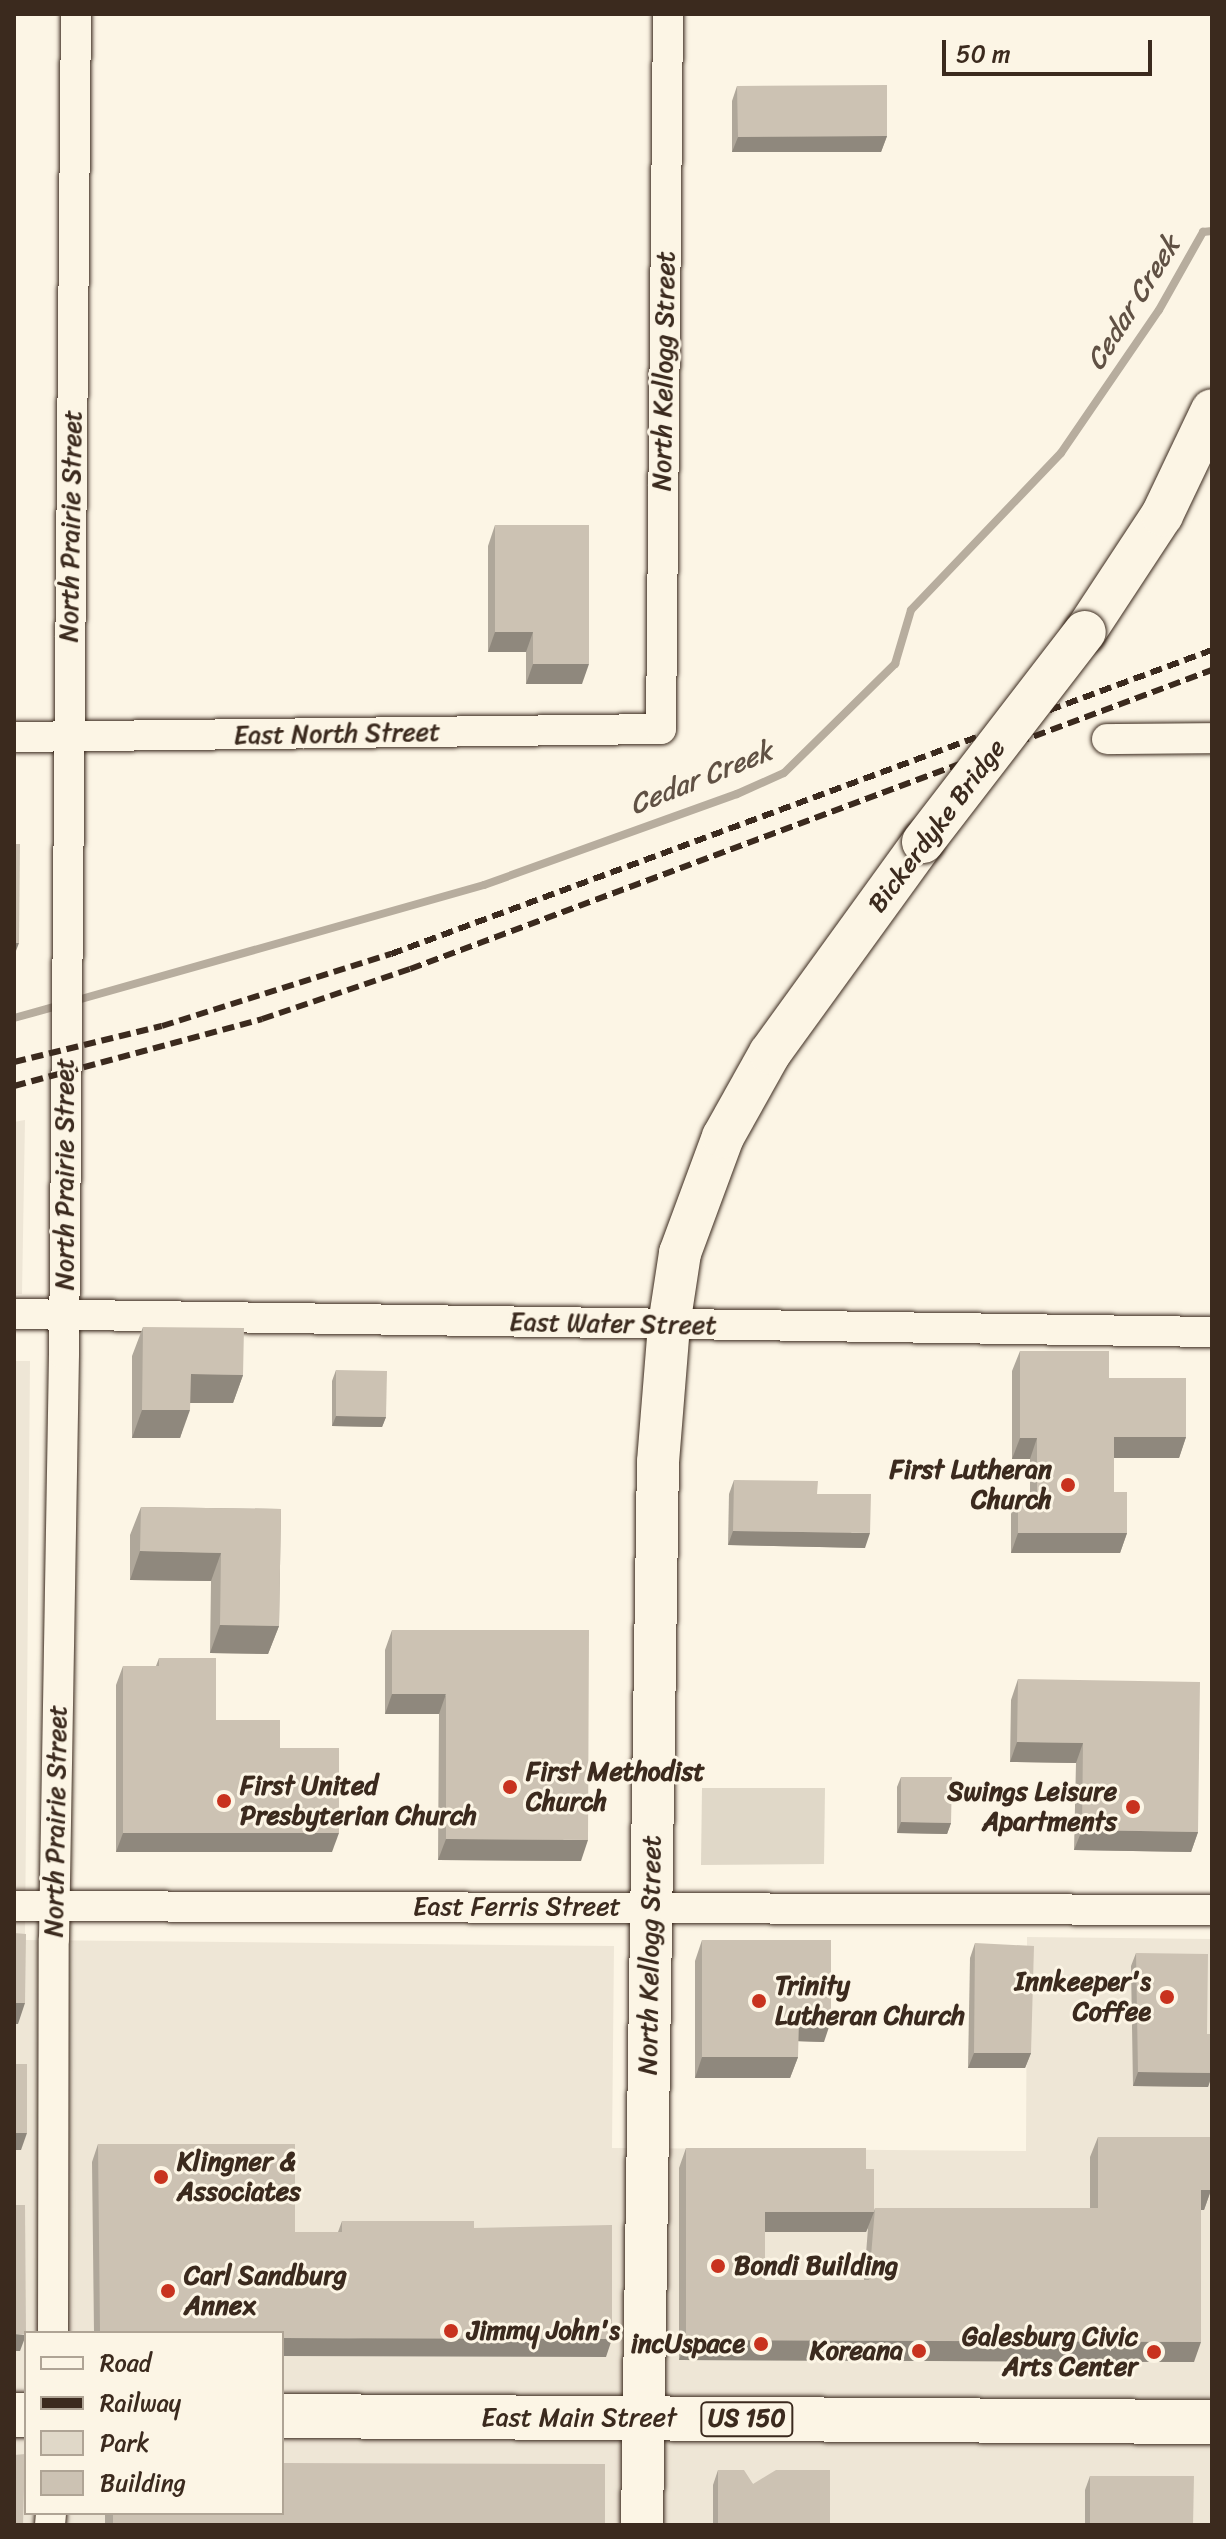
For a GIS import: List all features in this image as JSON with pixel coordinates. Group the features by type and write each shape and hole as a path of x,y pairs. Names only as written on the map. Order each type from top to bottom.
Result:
{"main road":[{"name":"Bickerdyke Bridge","path":"680,1253 723,1137 770,1053 923,842 1085,632 1162,515 1212,410"},
{"name":"North Kellogg Street","path":"642,2525 658,1462 669,1325 680,1253"},
{"name":"East Main Street","path":"284,2416 1212,2422"}],"street":[{"name":"North Prairie Street","path":"53,2331 54,1906 64,1314 76,14"},
{"name":"North Kellogg Street","path":"661,729 668,14"},
{"name":"East North Street","path":"14,737 661,729"},
{"path":"1107,739 1212,738"},
{"name":"East Water Street","path":"14,1314 1212,1332"},
{"name":"East Ferris Street","path":"14,1906 1212,1910"}],"shaded area":[{"path":"25,1120 22,1294 14,1294 14,1122"},
{"path":"14,1361 30,1361 25,1940 614,1946 612,2148 1026,2151 1027,1937 1212,1939 1212,2525 14,2525"}],"green space":[{"path":"702,1788 825,1788 824,1864 701,1865"}],"building":[{"path":"887,85 887,136 738,137 737,86"},
{"path":"495,525 589,525 589,664 533,664 533,632 495,632"},
{"path":"14,844 20,844 19,943 14,942"},
{"path":"143,1327 244,1328 243,1375 191,1374 190,1410 142,1410"},
{"name":"First Lutheran Church","path":"1020,1351 1109,1351 1109,1378 1186,1378 1186,1437 1114,1437 1114,1492 1127,1492 1127,1533 1018,1533 1018,1494 1037,1494 1037,1438 1020,1438"},
{"path":"336,1370 387,1371 386,1417 336,1416"},
{"path":"734,1480 818,1481 817,1494 871,1494 870,1533 733,1531"},
{"path":"141,1507 281,1509 279,1626 220,1625 221,1553 140,1551"},
{"name":"First Methodist Church","path":"392,1630 589,1630 588,1840 446,1839 446,1694 392,1694"},
{"name":"First United Presbyterian Church","path":"159,1658 216,1658 216,1720 280,1720 280,1748 339,1748 339,1833 123,1833 123,1666 159,1666"},
{"name":"Swings Leisure Apartments","path":"1018,1679 1200,1682 1198,1832 1082,1830 1083,1743 1017,1742"},
{"path":"901,1777 952,1777 951,1823 901,1822"},
{"path":"14,1933 26,1934 25,2003 14,2003"},
{"name":"Trinity Lutheran Church","path":"702,1940 831,1940 831,2021 799,2021 798,2057 702,2057"},
{"path":"975,1943 1034,1946 1031,2053 974,2053"},
{"path":"1136,1953 1208,1954 1207,2034 1212,2034 1212,2073 1138,2072"},
{"path":"14,2064 27,2064 27,2133 14,2133"},
{"path":"1098,2137 1211,2137 1211,2190 1201,2190 1201,2342 686,2340 686,2148 866,2148 866,2169 874,2169 874,2212 765,2212 765,2280 869,2280 875,2208 1098,2208"},
{"path":"98,2144 295,2144 295,2232 342,2232 342,2221 474,2221 474,2228 612,2225 612,2339 284,2338 284,2331 100,2331"},
{"path":"14,2205 25,2205 26,2331 24,2334 14,2334"},
{"path":"24,2454 23,2525 14,2525 14,2455"},
{"path":"284,2463 605,2464 605,2525 113,2525 113,2515 284,2515"},
{"path":"718,2470 744,2470 753,2484 776,2470 830,2470 830,2525 718,2525"},
{"path":"1090,2476 1194,2476 1193,2525 1090,2525"}],"waterway":[{"name":"Cedar Creek","path":"74,1001 484,885 737,794 784,773 895,664 911,610 1061,453 1159,310 1203,232 1212,231"},
{"name":"Cedar Creek","path":"14,1018 61,1005"}],"railway":[{"path":"14,1062 162,1026 391,954 1212,650"},
{"path":"14,1086 262,1019 410,969 1212,670"}],"place":[{"name":"First Lutheran Church","path":"1068,1485"},
{"name":"First Methodist Church","path":"510,1787"},
{"name":"First United Presbyterian Church","path":"224,1801"},
{"name":"Swings Leisure Apartments","path":"1133,1807"},
{"name":"Innkeeper's Coffee","path":"1167,1997"},
{"name":"Trinity Lutheran Church","path":"759,2001"},
{"name":"Klingner & Associates","path":"161,2177"},
{"name":"Bondi Building","path":"718,2266"},
{"name":"Carl Sandburg Annex","path":"168,2291"},
{"name":"Jimmy John's","path":"451,2331"},
{"name":"incUspace","path":"761,2344"},
{"name":"Koreana","path":"919,2351"},
{"name":"Galesburg Civic Arts Center","path":"1154,2352"}]}
